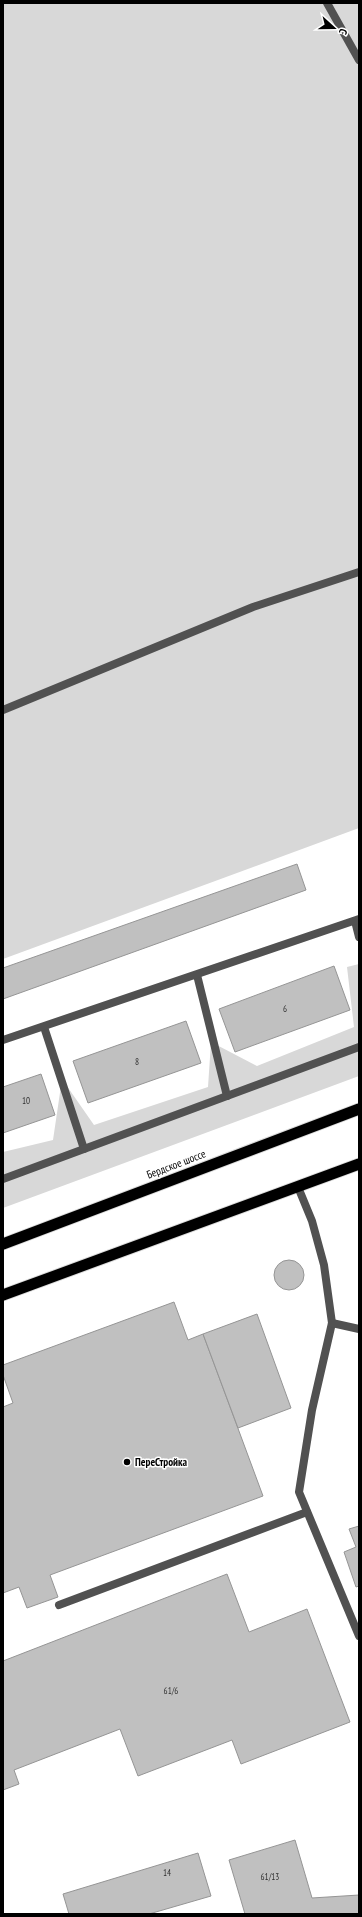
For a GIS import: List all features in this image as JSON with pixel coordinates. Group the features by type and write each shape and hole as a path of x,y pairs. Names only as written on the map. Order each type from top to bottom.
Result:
{"highway":[{"name":"Бердское шоссе","path":"3,1244 359,1109"},
{"path":"3,1295 359,1164"}],"street":[{"path":"327,3 359,60"},
{"path":"3,710 253,607 359,572"},
{"path":"3,1040 357,920 359,937"},
{"path":"197,974 227,1096"},
{"path":"44,1027 84,1149"},
{"path":"3,1179 359,1047"},
{"path":"298,1187 312,1221 324,1265 332,1323 312,1410 299,1492 359,1636"},
{"path":"332,1323 359,1329"},
{"path":"59,1605 307,1512"}],"shaded area":[{"path":"3,3 359,3 359,828 3,959"},
{"path":"359,964 359,1076 3,1208 3,1152 53,1140 62,1079 94,1125 208,1087 211,1042 257,1066 354,1027 347,967"}],"building":[{"path":"297,864 306,890 3,999 3,968"},
{"path":"334,966 350,1010 235,1052 219,1009"},
{"path":"186,1021 201,1063 88,1103 73,1061"},
{"path":"41,1074 55,1115 3,1133 3,1087"},
{"path":"289,1260 300,1264 304,1275 300,1286 289,1290 278,1286 274,1275 278,1264"},
{"name":"ПереСтройка","path":"174,1302 188,1340 203,1334 263,1496 50,1575 58,1597 27,1608 19,1587 3,1593 3,1407 13,1403 3,1375 3,1365"},
{"path":"257,1314 291,1408 238,1428 203,1334"},
{"path":"359,1526 359,1586 356,1587 344,1552 356,1547 349,1529"},
{"path":"227,1574 249,1632 307,1609 350,1722 241,1764 232,1740 138,1776 120,1729 14,1770 19,1784 3,1790 3,1661"},
{"path":"295,1840 312,1898 359,1895 359,1914 245,1914 229,1860"},
{"path":"198,1853 211,1896 149,1914 69,1914 63,1894"}],"place":[{"name":"ПереСтройка","path":"127,1462"}]}
